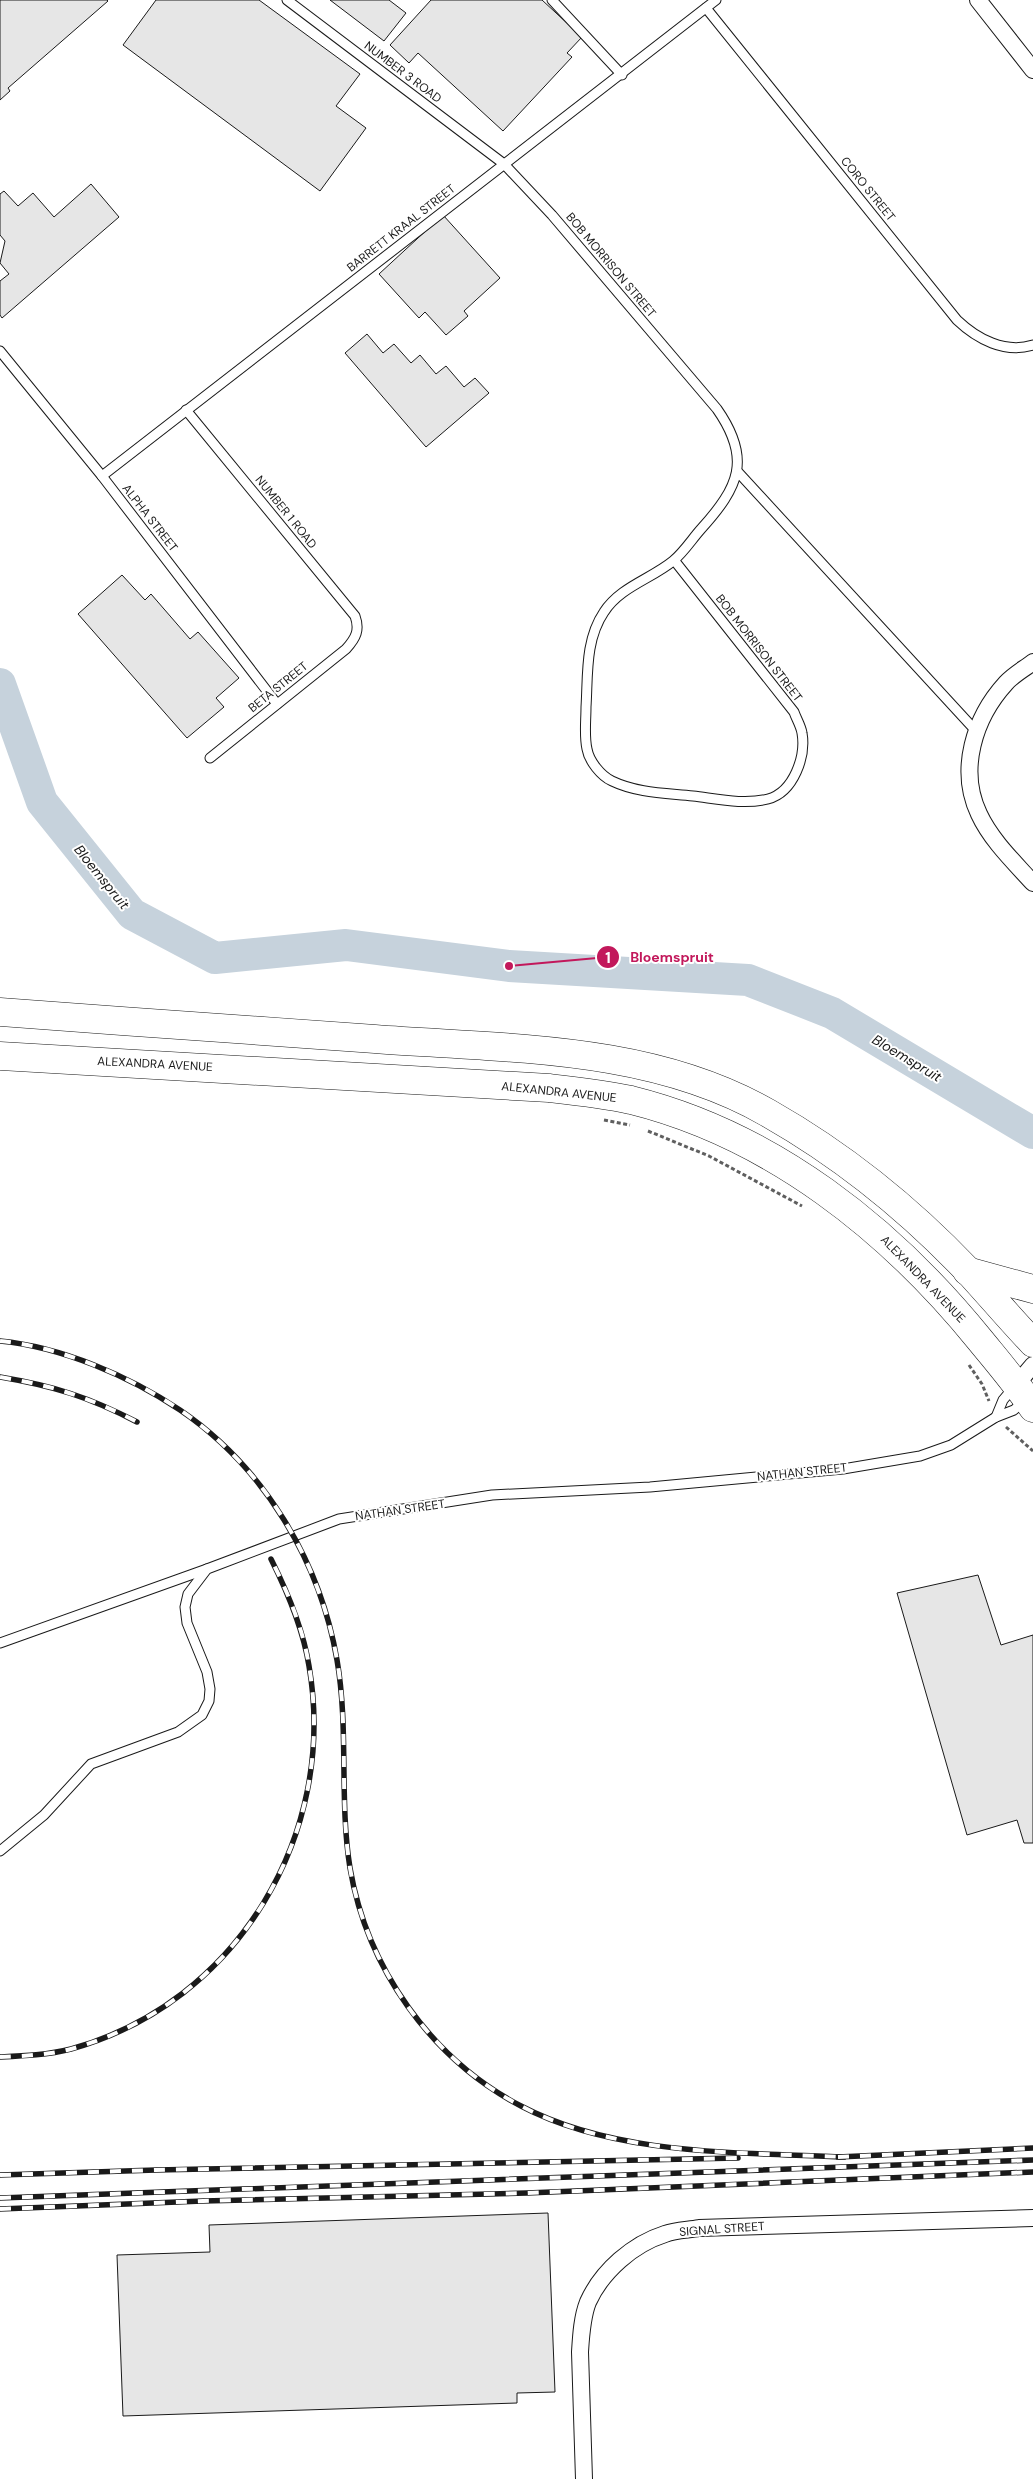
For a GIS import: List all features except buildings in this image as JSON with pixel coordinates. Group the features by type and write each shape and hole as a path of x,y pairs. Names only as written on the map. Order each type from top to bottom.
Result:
{"highway":[{"path":"0,1012 535,1049 642,1065 686,1077 727,1092 766,1112 868,1179 926,1229 968,1271 1033,1343"},
{"name":"ALEXANDRA AVENUE","path":"0,1056 549,1088 621,1098 666,1110 710,1127 777,1160 853,1212 906,1258 1028,1390"},
{"path":"968,1271 1033,1289"}],"street":[{"path":"978,0 1033,70"},
{"path":"1033,662 1007,682 989,705 976,731 970,756 970,788 979,814 1001,847 1033,883"},
{"name":"SIGNAL STREET","path":"584,2479 580,2352 581,2331 588,2302 603,2279 621,2259 642,2244 666,2233 699,2228 1033,2218"}],"lane":[{"name":"NUMBER 3 ROAD","path":"287,0 504,164"},
{"path":"552,0 622,75"},
{"name":"BARRETT KRAAL STREET","path":"102,476 504,164 622,75 716,0"},
{"name":"CORO STREET","path":"706,8 957,320 971,333 993,343 1010,348 1033,345"},
{"name":"BOB MORRISON STREET","path":"504,164 552,215 717,409 731,430 737,450 737,471 728,494 712,517 674,560 619,595 604,612 594,632 588,655 587,750 595,767 610,780 636,790 747,801 770,798 786,788 797,771 801,754 802,733 794,712 674,560"},
{"name":"ALPHA STREET","path":"0,351 102,476 277,704"},
{"name":"NUMBER 1 ROAD","path":"186,410 355,616 357,633"},
{"path":"737,471 976,731"},
{"name":"BETA STREET","path":"210,758 346,649 357,633"},
{"name":"NATHAN STREET","path":"996,1417 1003,1400 1028,1390"},
{"name":"NATHAN STREET","path":"0,1643 207,1569 339,1519 492,1495 668,1485 843,1469 920,1456 951,1446 996,1417 1014,1410 1028,1390"},
{"path":"0,1850 44,1815 91,1764 178,1732 202,1715 209,1701 210,1689 207,1672 187,1623 185,1607 188,1594 207,1569"}],"path":[{"path":"598,1118 633,1126"},
{"path":"642,1128 709,1156 805,1208"},
{"path":"965,1359 982,1384 996,1417 1033,1451"}],"waterway":[{"name":"Bloemspruit","path":"0,684 42,802 132,914 215,958 346,945 509,966 748,980 832,1013 1033,1133"}],"railway":[{"path":"0,1341 47,1350 94,1365 139,1386 180,1410 210,1433 238,1459 284,1519 302,1552 317,1587 329,1623 337,1660 343,1712 347,1842 350,1868 359,1905 371,1941 388,1975 408,2007 432,2036 459,2063 489,2086 521,2106 558,2122 597,2134 637,2143 721,2152 844,2157"},
{"path":"0,1377 37,1384 87,1399 137,1422"},
{"path":"0,2057 27,2056 71,2049 130,2026 183,1993 227,1952 264,1903 290,1848 308,1790 314,1729 309,1666 303,1638 289,1598 271,1559"},
{"path":"838,2157 1033,2148"},
{"path":"0,2175 738,2158"},
{"path":"0,2198 1033,2160"},
{"path":"0,2209 203,2201 527,2193 1033,2172"}],"place":[{"name":"Bloemspruit","path":"509,966"}]}
